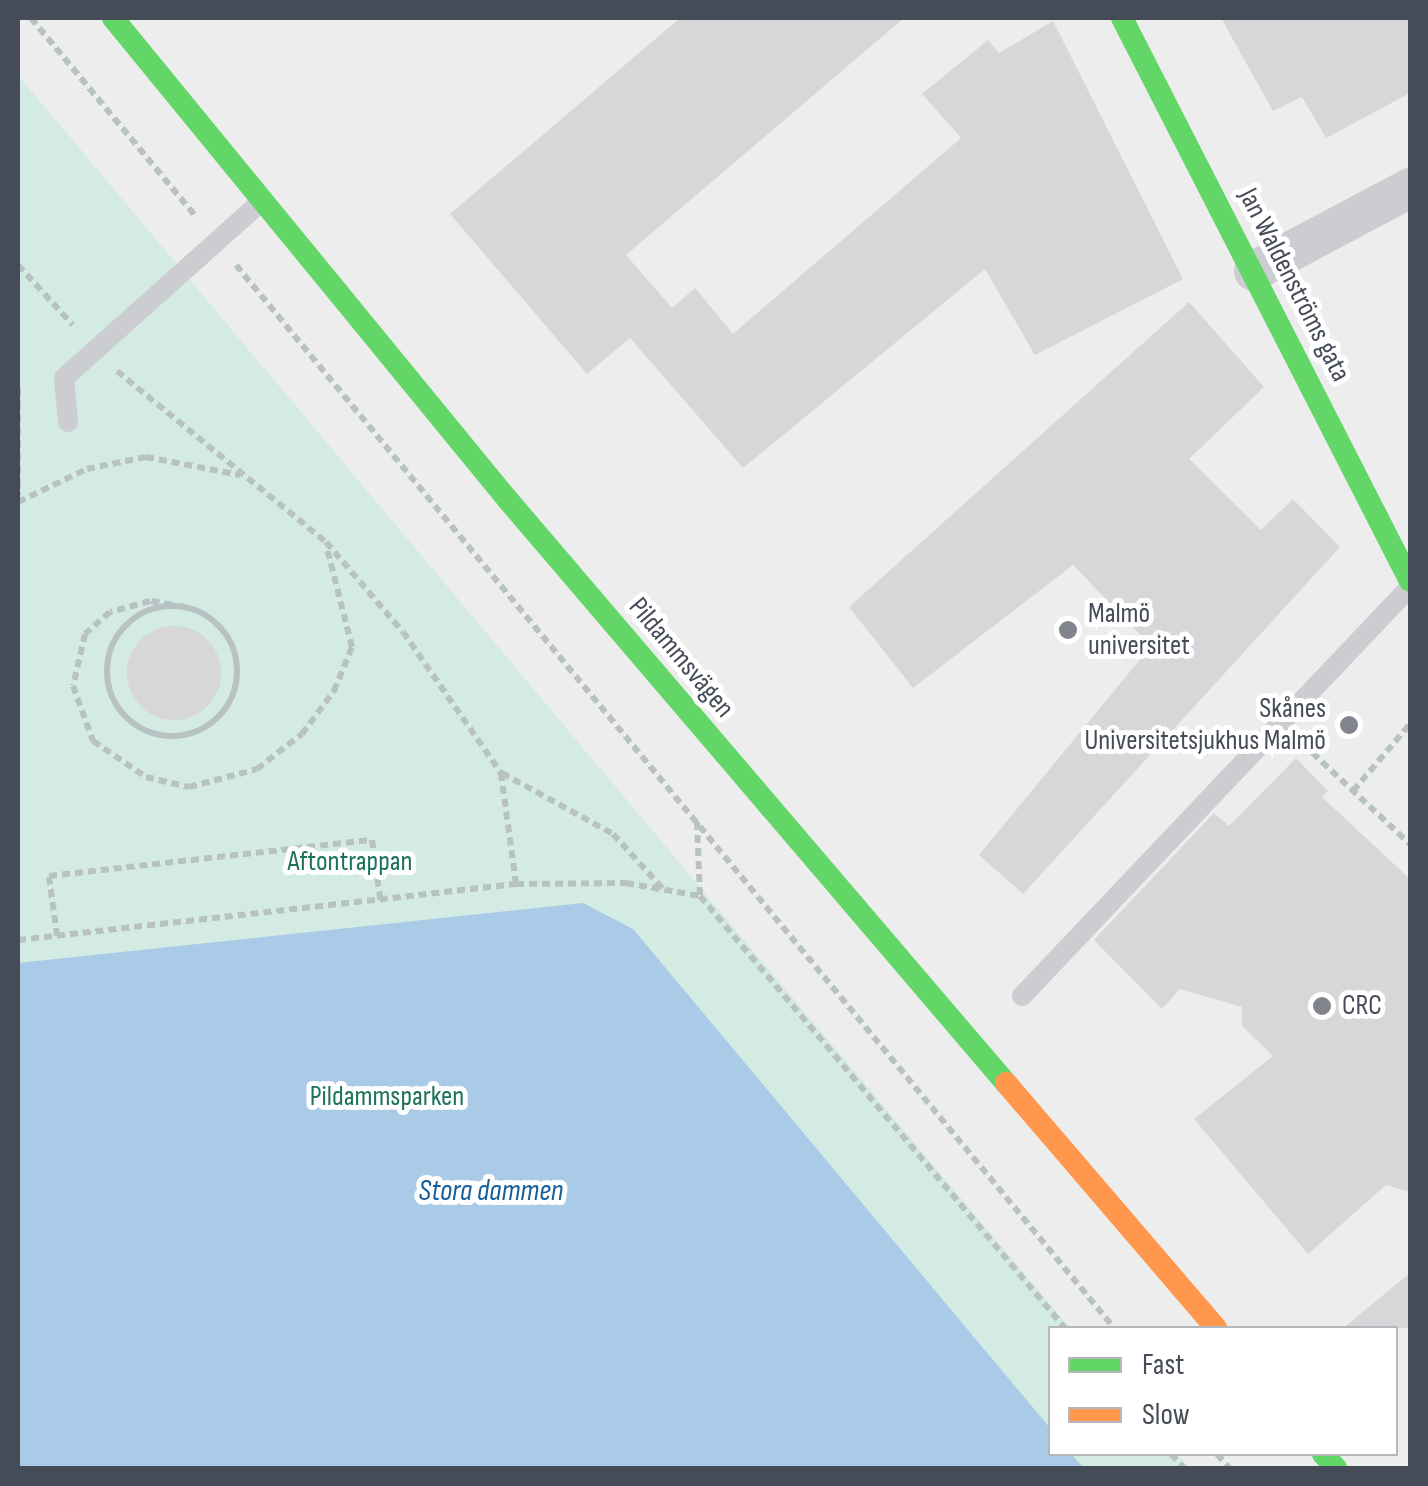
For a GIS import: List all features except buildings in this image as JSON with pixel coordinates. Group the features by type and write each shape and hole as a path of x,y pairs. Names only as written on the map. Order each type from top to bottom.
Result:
{"main road":[{"name":"Pildammsvägen","path":"113,18 261,202 1214,1326"},
{"name":"Jan Waldenströms gata","path":"1122,18 1254,270 1410,584"}],"street":[{"path":"1254,270 1410,188"}],"lane":[{"path":"68,422 64,378 261,202"},
{"path":"1022,996 1410,584"}],"path":[{"path":"31,18 1112,1326"},
{"path":"18,265 82,335"},
{"path":"34,389 18,387 18,499 87,469 146,457 203,461 248,478"},
{"path":"149,404 326,542 501,772 613,834 664,890"},
{"path":"185,607 144,612 108,658 123,716 158,735 181,736 221,715 237,673 223,630 185,607 150,601 110,612 85,634 73,686 93,741 146,777 189,787 257,769 302,734 334,692 352,647 326,542"},
{"path":"1353,791 1410,724"},
{"path":"1278,726 1410,844"},
{"path":"501,772 516,884"},
{"path":"697,822 700,896 1064,1326"},
{"path":"57,936 50,876 372,840 381,904"},
{"path":"18,940 381,904 516,884 664,890 700,896"}],"green space":[{"name":"Pildammsparken","path":"18,75 1068,1326 1048,1326 1048,1456 1179,1456 1190,1468 18,1468"}],"water":[{"name":"Stora dammen","path":"583,903 633,929 1048,1426 1048,1456 1073,1456 1084,1468 18,1468 18,963"}],"traffic: fast":[{"path":"113,18 508,500 1006,1083"},
{"path":"1122,18 1410,581"},
{"path":"1325,1456 1336,1468"}],"traffic: slow":[{"path":"1006,1083 1214,1326"}],"place":[{"name":"Malmö universitet","path":"1068,630"},
{"name":"Skånes Universitetsjukhus Malmö","path":"1349,725"},
{"name":"CRC","path":"1322,1006"}],"park label":[{"name":"Aftontrappan","path":"350,862"}]}
